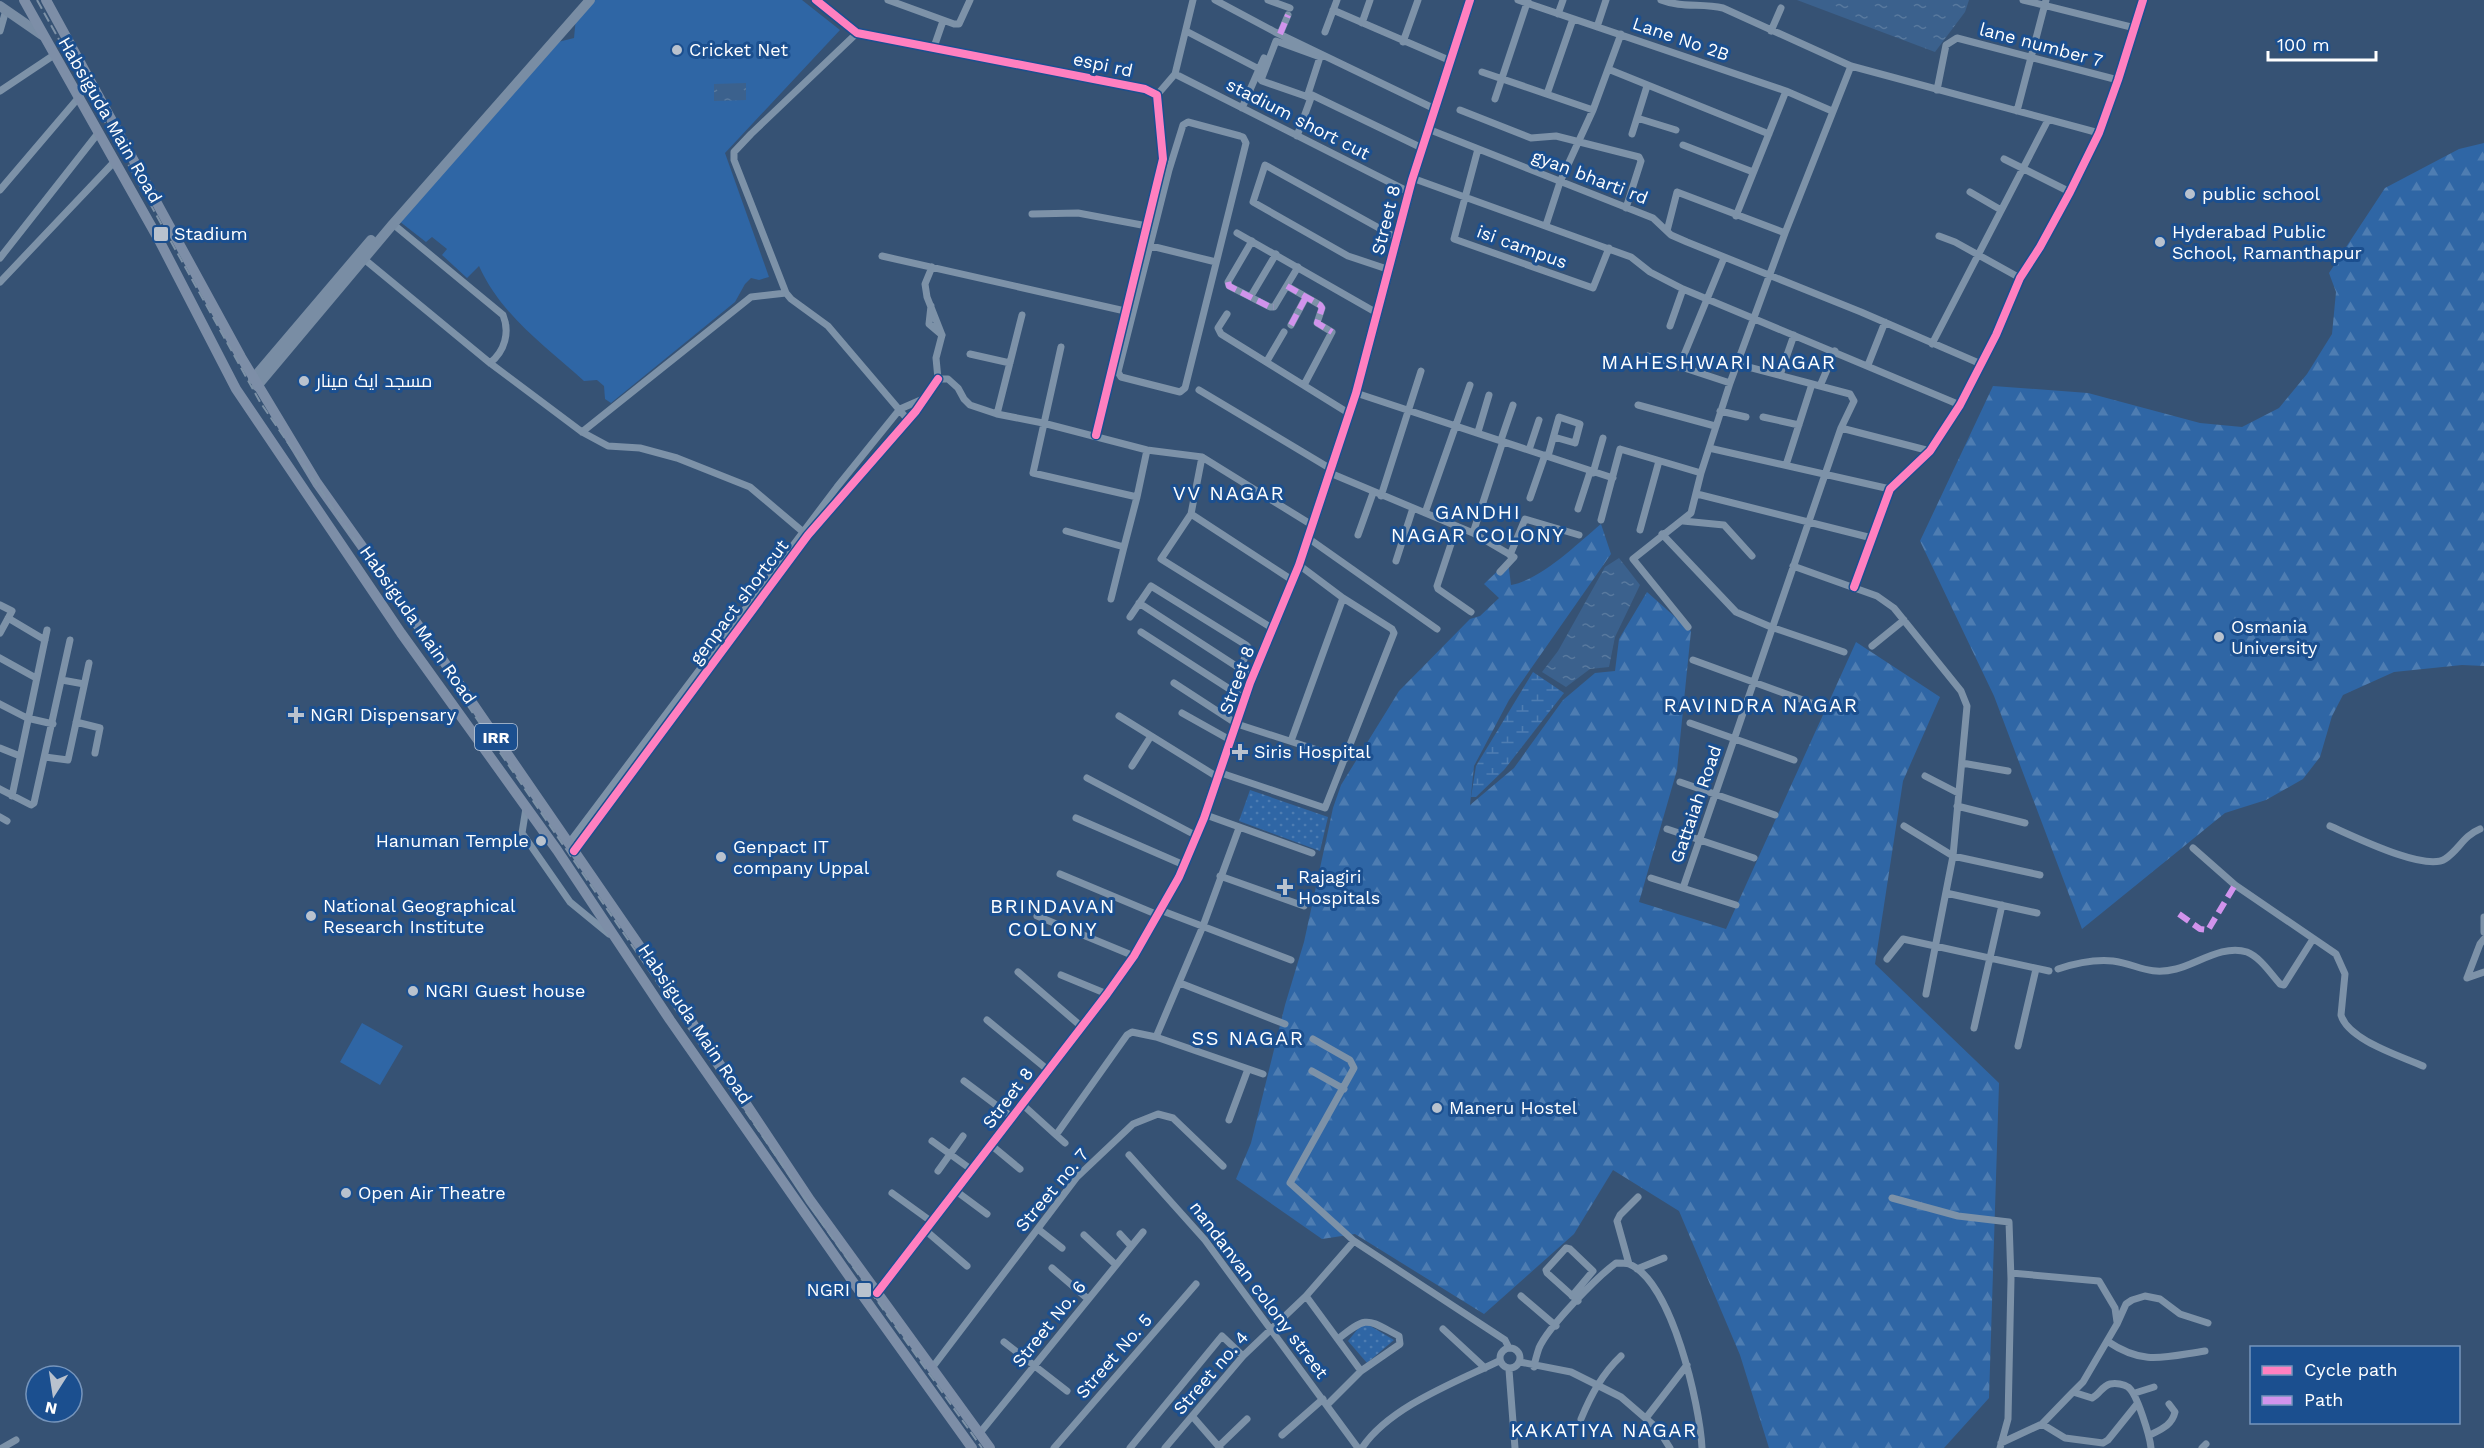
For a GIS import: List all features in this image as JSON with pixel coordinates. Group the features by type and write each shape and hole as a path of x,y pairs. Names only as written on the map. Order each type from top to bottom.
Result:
{"main road":[{"name":"Habsiguda Main Road","path":"24,0 159,240 236,389 401,633 526,806 670,1020 972,1448"},
{"name":"Habsiguda Main Road","path":"46,0 255,382 321,489 440,656 685,1012 810,1200 990,1448"},
{"path":"309,497 321,489"},
{"path":"670,1020 685,1012"}],"street":[{"path":"255,382 358,255 580,0"},
{"path":"255,382 590,0"},
{"name":"espi rd","path":"816,0 857,33 1145,89 1157,95"},
{"path":"888,0 943,21 959,24 970,0"},
{"path":"1096,435 1163,159 1157,95 1175,74 1193,0"},
{"path":"1215,0 1435,109"},
{"path":"1268,0 1289,12"},
{"path":"1258,78 1259,69 1289,12 1292,0"},
{"path":"1325,32 1336,0"},
{"path":"1362,23 1370,0"},
{"path":"1403,42 1418,0"},
{"name":"Lane No 2B","path":"1518,0 1786,91 1833,111"},
{"path":"1558,14 1563,0"},
{"path":"1597,27 1606,0"},
{"path":"1661,0 1685,5 1707,4 1723,8 1851,66 2098,133"},
{"path":"2023,0 2046,3 2135,28"},
{"path":"1854,587 1890,489 1930,451 1960,405 2020,278 2070,192 2098,133 2118,80 2143,0"},
{"name":"Street 8","path":"877,1293 1107,994 1134,956 1184,865 1206,815 1253,677 1299,565 1350,414 1390,270 1412,178 1468,1"},
{"path":"1496,99 1527,2"},
{"path":"2017,111 2046,3"},
{"path":"0,31 3,8 42,35"},
{"path":"1771,31 1781,8"},
{"path":"1333,10 1450,61"},
{"path":"1547,94 1573,19"},
{"path":"934,47 943,21"},
{"path":"1186,31 1259,69"},
{"path":"857,33 734,152 734,160 786,293 828,326 908,420"},
{"path":"1546,225 1560,182 1593,110 1621,34"},
{"name":"lane number 7","path":"1937,90 1946,45 1957,38 2118,80"},
{"path":"1242,108 1276,41 1319,56 1320,60 1310,97 1297,136"},
{"path":"0,91 54,55"},
{"path":"1310,97 1327,57"},
{"path":"1688,627 1633,559 1691,513 1708,448 1730,383 1785,233 1851,66"},
{"path":"1608,69 1769,134"},
{"path":"1482,72 1593,110"},
{"name":"stadium short cut","path":"1175,74 1409,192"},
{"path":"1258,78 1310,97 1422,148"},
{"path":"1632,134 1647,86"},
{"path":"1736,216 1786,91"},
{"path":"0,190 80,96"},
{"path":"1460,110 1531,138 1556,136 1639,157 1641,160 1626,208"},
{"path":"1637,118 1677,130"},
{"path":"1932,344 2048,120"},
{"path":"1185,123 1240,136 1245,141 1185,387 1182,391 1119,375 1169,170 1185,123"},
{"name":"gyan bharti rd","path":"1428,129 1653,218 1667,231 1687,242 1885,322 1981,364"},
{"path":"0,258 99,132"},
{"path":"1683,145 1754,172"},
{"name":"isi campus","path":"1478,149 1454,239 1593,288 1609,249"},
{"path":"2004,159 2070,192"},
{"path":"0,282 115,161"},
{"path":"1390,270 1348,256 1252,202 1265,165 1397,238"},
{"path":"1161,168 1169,170"},
{"path":"1412,178 1631,257 1650,272 1683,289 1960,405"},
{"path":"1667,231 1677,192 1714,204 1736,216 1785,233"},
{"path":"1970,192 2001,210"},
{"path":"1154,199 1162,201"},
{"path":"1032,214 1078,213 1147,226"},
{"path":"393,224 503,315 508,326 505,342 498,357 490,363"},
{"path":"1237,233 1377,312"},
{"path":"1939,236 1955,242 2020,278"},
{"path":"1252,241 1228,282 1229,286 1274,307 1298,267"},
{"path":"1142,244 1216,262"},
{"path":"1251,296 1276,254"},
{"path":"882,256 1125,311"},
{"path":"1679,367 1724,258"},
{"path":"364,259 490,363 582,432 608,446 640,448 677,458 750,487 802,531"},
{"path":"932,267 925,284 942,335 936,358 938,379 948,379 958,388 970,405 997,414 1096,435 1147,450 1202,457 1312,525"},
{"path":"1287,286 1322,307 1317,323 1332,332 1304,385"},
{"path":"1670,326 1683,289"},
{"path":"1130,290 1138,292"},
{"path":"582,432 751,297 786,293"},
{"path":"1291,325 1306,297"},
{"path":"1128,300 1136,302"},
{"path":"1227,314 1219,331 1350,414"},
{"path":"997,414 1022,315"},
{"path":"1868,365 1885,322"},
{"path":"1267,361 1284,332"},
{"path":"1780,375 1794,335"},
{"path":"1061,346 1033,473 1137,497"},
{"path":"1737,364 1820,386 1835,351"},
{"path":"970,354 1010,363"},
{"path":"1648,356 1730,383"},
{"path":"1381,496 1421,371"},
{"name":"genpact shortcut","path":"772,576 916,411 938,379"},
{"path":"1786,465 1812,384"},
{"path":"1425,513 1470,385"},
{"name":"Gattaiah Road","path":"1683,888 1824,473 1853,397 1850,394 1820,386"},
{"path":"1198,390 1331,471 1373,493 1473,533 1515,559 1500,572"},
{"path":"1356,393 1613,478"},
{"path":"1478,432 1489,395"},
{"path":"571,847 772,576 802,531 900,409 923,399"},
{"path":"1473,533 1513,405"},
{"path":"1638,405 1715,426"},
{"path":"1720,411 1746,417"},
{"path":"1530,498 1559,417 1580,423 1575,443 1554,436"},
{"path":"1763,417 1799,425"},
{"path":"1529,450 1539,420"},
{"path":"1841,428 1930,451"},
{"path":"1578,509 1603,438"},
{"path":"1708,448 1890,489"},
{"path":"1601,520 1620,449 1701,473"},
{"path":"1111,599 1147,450"},
{"path":"1202,457 1191,514 1161,559 1272,628"},
{"path":"1640,530 1659,461"},
{"path":"1358,535 1373,493"},
{"path":"1697,495 1872,538"},
{"path":"1396,561 1413,508"},
{"path":"1191,514 1292,580"},
{"path":"1510,555 1525,519 1579,535"},
{"path":"1683,521 1724,525 1752,556"},
{"path":"1457,526 1437,586 1471,612"},
{"path":"1066,531 1124,547"},
{"path":"1662,534 1736,612 1844,652"},
{"path":"1308,538 1437,629"},
{"path":"1119,716 1220,776 1325,808 1394,633 1392,629 1343,598 1299,565"},
{"path":"1793,566 1877,596 1894,608 1961,691 1967,706 1953,856 1926,994"},
{"path":"1130,617 1151,586 1246,645 1248,647 1241,669"},
{"path":"1291,741 1343,598"},
{"path":"1139,603 1253,677"},
{"path":"0,605 12,611 0,633"},
{"path":"8,618 45,640"},
{"path":"1872,646 1904,620"},
{"path":"12,796 47,630"},
{"path":"1141,632 1245,699"},
{"path":"0,789 33,805 70,640"},
{"path":"0,658 36,678"},
{"path":"1693,660 1822,707"},
{"path":"45,757 68,760 89,663"},
{"path":"62,680 84,684"},
{"path":"1174,683 1237,724 1345,759"},
{"path":"0,704 27,718 53,724"},
{"path":"1182,713 1232,741"},
{"path":"76,722 100,728 95,753"},
{"path":"1690,723 1794,760"},
{"path":"1132,766 1151,736"},
{"path":"0,748 20,756"},
{"path":"1962,763 2008,771"},
{"path":"1925,776 1958,794"},
{"path":"1087,778 1197,836"},
{"path":"1680,782 1775,816"},
{"path":"526,806 522,833 570,902 584,916 616,939"},
{"path":"1957,806 2025,823"},
{"path":"1206,815 1311,853"},
{"path":"1076,818 1184,865"},
{"path":"1904,826 1953,856 2040,875"},
{"path":"2330,826 2392,853 2435,862 2445,859 2464,838 2480,829"},
{"path":"1156,1037 1203,927 1239,828"},
{"path":"1667,829 1754,858"},
{"path":"2193,848 2235,885 2336,954 2340,960 2345,985 2341,1016 2343,1021 2367,1041 2423,1066"},
{"path":"1060,874 1159,913 1291,960"},
{"path":"1220,876 1304,906"},
{"path":"1651,878 1736,905"},
{"path":"1946,893 2037,913"},
{"path":"1974,1028 2002,905"},
{"path":"1037,916 1134,956"},
{"path":"2484,917 2484,932"},
{"path":"1887,959 1901,939 2049,971"},
{"path":"2058,969 2078,963 2102,961 2129,964 2146,971 2157,971 2176,969 2223,953 2244,951 2254,956 2280,984 2284,985 2313,939"},
{"path":"2484,939 2467,978 2484,972"},
{"path":"2018,1046 2036,969"},
{"path":"1018,972 1082,1027"},
{"path":"1062,975 1107,994"},
{"path":"1180,983 1285,1024"},
{"path":"987,1020 1048,1070"},
{"path":"1056,1135 1129,1033 1156,1037 1263,1074"},
{"path":"1313,1039 1350,1060 1354,1064 1353,1072 1290,1183 1354,1241 1505,1340 1509,1348 1518,1352 1520,1362"},
{"path":"1229,1120 1248,1069"},
{"path":"1312,1071 1344,1089"},
{"path":"964,1081 1012,1117"},
{"path":"1023,1105 1065,1143"},
{"name":"Street no. 7","path":"932,1368 1077,1177 1132,1124 1145,1117 1158,1114 1173,1118 1223,1166"},
{"path":"938,1171 963,1136"},
{"path":"932,1141 972,1170"},
{"path":"991,1145 1020,1169"},
{"name":"nandanvan colony street","path":"1130,1155 1205,1239 1360,1448"},
{"path":"956,1191 987,1214"},
{"path":"892,1192 968,1266"},
{"path":"1629,1264 1617,1221 1638,1197"},
{"path":"1892,1198 1958,1216 2008,1222 2011,1273 2008,1419 2000,1446"},
{"path":"1038,1229 1062,1248"},
{"name":"Street No. 6","path":"979,1434 1143,1232"},
{"path":"1120,1234 1131,1246"},
{"path":"1084,1235 1116,1264"},
{"name":"Street no. 4","path":"1165,1448 1243,1356 1306,1296 1354,1241"},
{"path":"1534,1366 1539,1347 1556,1326 1575,1298 1593,1271 1566,1248 1546,1270 1575,1298"},
{"path":"1637,1269 1664,1257"},
{"path":"1575,1298 1616,1263 1629,1264 1643,1273 1664,1304 1681,1342 1701,1425 1702,1448"},
{"path":"1052,1268 1088,1299"},
{"path":"2011,1273 2098,1281 2115,1308 2117,1324"},
{"name":"Street No. 5","path":"1054,1448 1196,1284"},
{"path":"1306,1296 1362,1371"},
{"path":"1521,1296 1556,1326"},
{"path":"2000,1446 2042,1424 2083,1382 2126,1304 2145,1296 2160,1299 2180,1314 2208,1323"},
{"path":"1282,1436 1362,1371 1400,1344 1399,1336 1369,1321 1359,1322 1338,1339"},
{"path":"1443,1329 1485,1368"},
{"path":"1130,1448 1222,1336 1243,1356"},
{"path":"2107,1341 2126,1353 2138,1357 2161,1358 2205,1351"},
{"path":"1004,1342 1067,1390"},
{"path":"1509,1348 1501,1352 1499,1361 1504,1368 1509,1370"},
{"path":"1581,1419 1597,1385 1621,1356"},
{"path":"1360,1448 1376,1431 1414,1403 1499,1361"},
{"path":"1520,1362 1571,1372 1621,1397 1658,1429 1670,1448"},
{"path":"1509,1370 1520,1362"},
{"path":"1646,1418 1687,1365"},
{"path":"1509,1370 1515,1448"},
{"path":"2073,1392 2092,1398 2104,1386 2114,1383 2127,1386 2135,1393 2137,1404 2150,1435 2151,1448"},
{"path":"2135,1393 2154,1387"},
{"path":"2042,1424 2065,1438 2103,1443 2137,1404"},
{"path":"2150,1435 2165,1428 2173,1420 2175,1412 2169,1404"},
{"path":"1193,1417 1219,1447 1247,1419"},
{"path":"2,1448 16,1440"}],"green space":[{"path":"590,0 802,0 840,30 725,153 769,277 759,280 751,278 735,302 611,403 605,399 604,386 597,380 584,381 525,329 499,300 479,266 467,278 442,255 447,249 432,237 426,242 399,221 558,42 574,38 576,17"},
{"path":"2484,143 2484,666 2462,665 2394,672 2343,695 2332,716 2320,757 2303,779 2266,800 2225,813 2082,929 1994,696 1920,541 1993,386 2088,393 2200,423 2242,427 2279,408 2307,374 2332,334 2336,292 2329,273 2385,188 2459,149"},
{"path":"1601,524 1611,554 1509,700 1474,766 1470,805 1514,768 1563,700 1595,673 1615,671 1619,639 1647,592 1691,631 1677,770 1639,902 1726,929 1856,642 1940,697 1903,781 1875,964 1999,1083 1989,1398 1944,1448 1769,1448 1740,1355 1679,1211 1613,1170 1574,1234 1484,1314 1355,1234 1322,1239 1236,1179 1251,1143 1285,1005 1304,942 1333,808 1341,785 1399,691 1470,619 1480,616 1499,598 1484,584 1508,561 1511,585 1535,576 1559,560"},
{"path":"1533,672 1564,693 1504,770 1476,797 1471,797 1476,766"},
{"path":"1250,790 1328,817 1320,851 1239,821"},
{"path":"362,1023 403,1046 380,1085 340,1062"},
{"path":"1367,1324 1394,1340 1367,1363 1348,1341 1361,1325"}],"water":[{"path":"1797,0 1969,0 1965,12 1935,52"},
{"path":"746,83 746,100 714,101 714,84"},
{"path":"1619,558 1640,585 1615,637 1609,667 1590,669 1566,687 1542,672 1558,651 1605,567"}],"railway":[{"path":"37,0 260,402 826,1229 982,1448"}],"marked path":[{"path":"1280,34 1288,15"},
{"path":"1228,282 1229,286 1274,307"},
{"path":"1287,286 1320,305 1322,308 1317,323 1332,332"},
{"path":"1291,325 1306,297"},
{"path":"2179,914 2200,929 2208,930 2235,885"}],"cycle path":[{"path":"816,0 857,33 1145,89 1157,95 1163,159 1096,435"},
{"path":"877,1293 1107,994 1134,956 1179,877 1204,818 1250,683 1299,565 1356,393 1412,180 1470,0"},
{"path":"1854,587 1890,489 1930,451 1960,405 1996,335 2020,278 2070,192 2099,133 2143,0"},
{"path":"574,851 808,535 916,411 938,379"}],"place":[{"name":"Cricket Net","path":"677,50"},
{"name":"public school","path":"2190,194"},
{"name":"Stadium","path":"161,234"},
{"name":"Hyderabad Public School, Ramanthapur","path":"2160,242"},
{"name":"مسجد ایک مینار","path":"304,381"},
{"name":"Osmania University","path":"2219,637"},
{"name":"NGRI Dispensary","path":"296,715"},
{"name":"Siris Hospital","path":"1240,752"},
{"name":"Hanuman Temple","path":"541,841"},
{"name":"Genpact IT company Uppal","path":"721,857"},
{"name":"Rajagiri Hospitals","path":"1285,887"},
{"name":"National Geographical Research Institute","path":"311,916"},
{"name":"NGRI Guest house","path":"413,991"},
{"name":"Maneru Hostel","path":"1437,1108"},
{"name":"Open Air Theatre","path":"346,1193"},
{"name":"NGRI","path":"864,1290"}],"district":[{"name":"MAHESHWARI NAGAR","path":"1719,362"},
{"name":"VV NAGAR","path":"1229,493"},
{"name":"GANDHI NAGAR COLONY","path":"1478,524"},
{"name":"RAVINDRA NAGAR","path":"1761,705"},
{"name":"BRINDAVAN COLONY","path":"1053,918"},
{"name":"SS NAGAR","path":"1248,1038"},
{"name":"KAKATIYA NAGAR","path":"1604,1430"}]}
